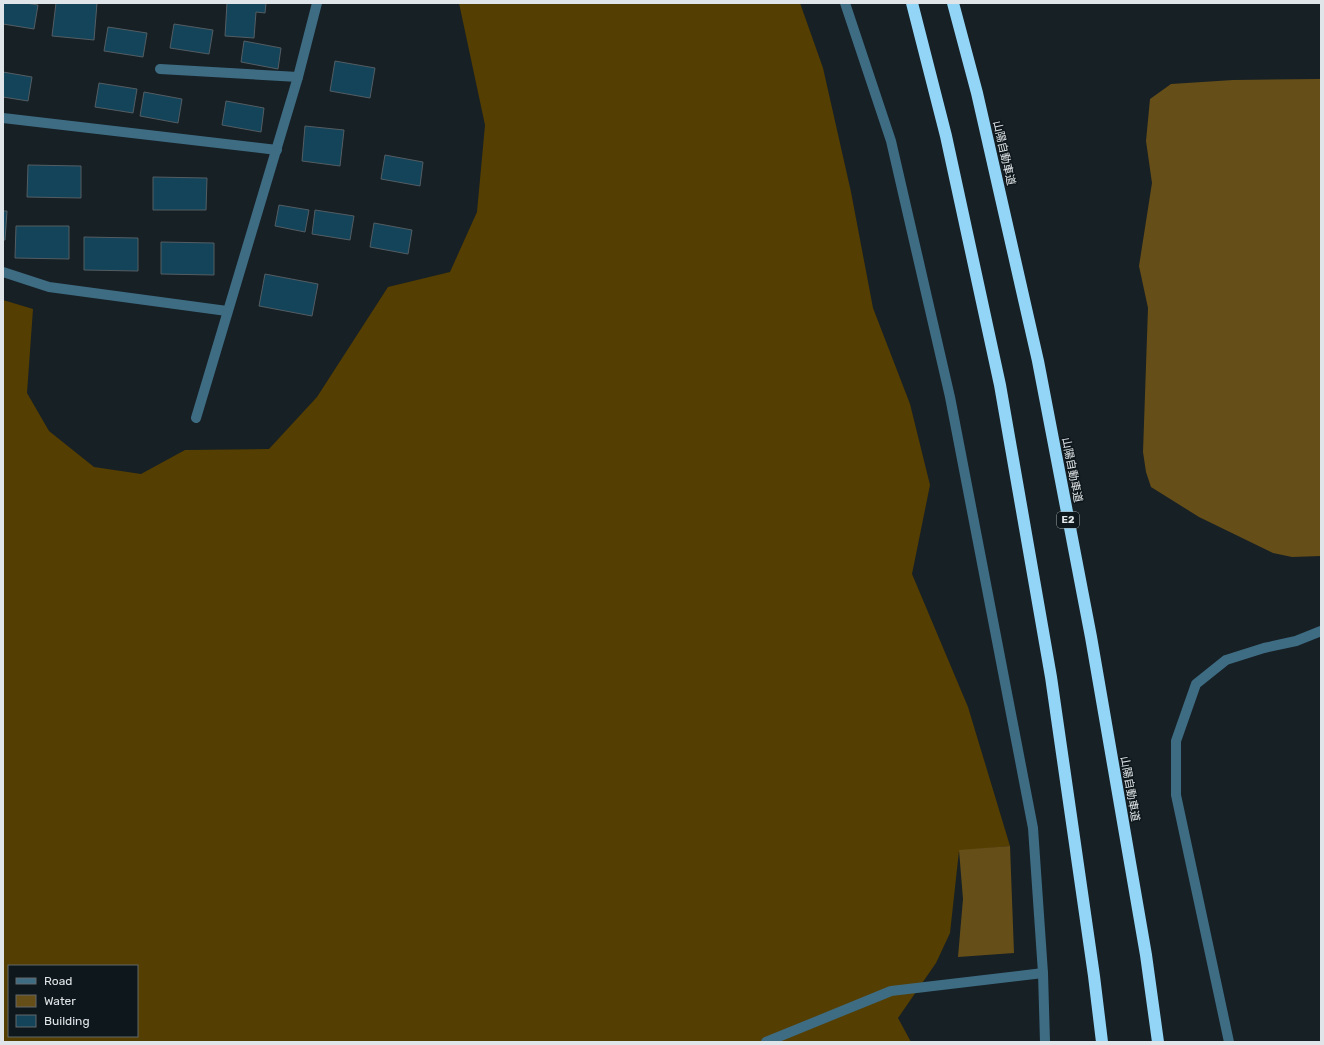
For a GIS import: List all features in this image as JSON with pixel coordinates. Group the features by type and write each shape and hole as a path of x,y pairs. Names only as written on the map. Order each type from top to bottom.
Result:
{"highway":[{"path":"912,3 946,136 1001,393 1052,677 1102,1042"},
{"name":"山陽自動車道","path":"953,3 977,93 1038,361 1091,637 1146,955 1158,1042"}],"street":[{"path":"196,418 227,311 277,150 317,3"},
{"path":"844,3 891,141 950,397 1033,828 1043,973 1045,1042"},
{"path":"160,69 298,77"},
{"path":"3,118 277,150"},
{"path":"3,272 49,287 227,311"},
{"path":"1229,1042 1176,794 1176,741 1196,684 1226,660 1296,640 1321,631"},
{"path":"766,1042 891,991 1043,973"}],"shaded area":[{"path":"459,3 800,3 823,68 851,192 873,308 910,404 930,485 912,574 968,707 1010,846 959,851 950,933 936,963 898,1018 911,1042 3,1042 3,300 33,309 27,393 49,431 94,467 141,474 185,450 269,449 317,397 388,287 450,272 477,212 485,125"}],"water":[{"path":"1321,79 1321,556 1292,557 1273,553 1199,517 1151,487 1146,472 1143,452 1148,308 1139,266 1152,183 1146,141 1150,99 1171,84 1233,80"},
{"path":"1010,846 1014,953 958,957 963,899 959,850"}],"building":[{"path":"3,3 26,3 38,5 34,29 3,24"},
{"path":"56,3 97,3 94,40 52,36"},
{"path":"227,3 266,3 265,13 256,12 254,38 225,36"},
{"path":"174,24 213,30 209,54 170,48"},
{"path":"108,27 147,33 143,57 104,51"},
{"path":"244,41 281,48 278,69 241,62"},
{"path":"335,61 375,68 370,98 330,91"},
{"path":"3,72 32,77 28,101 3,97"},
{"path":"99,83 137,89 133,113 95,107"},
{"path":"144,92 182,99 178,123 140,116"},
{"path":"226,101 264,108 261,132 222,125"},
{"path":"305,126 344,130 340,166 302,161"},
{"path":"385,155 423,162 420,186 381,179"},
{"path":"28,165 81,166 81,198 27,197"},
{"path":"153,177 207,178 206,210 153,210"},
{"path":"279,205 309,210 305,232 275,226"},
{"path":"315,210 354,216 350,240 312,234"},
{"path":"3,211 7,211 5,240 3,240"},
{"path":"374,223 412,230 408,254 370,247"},
{"path":"16,226 69,226 69,259 15,258"},
{"path":"84,237 138,238 138,271 84,270"},
{"path":"161,242 214,243 214,275 161,274"},
{"path":"265,274 318,284 312,316 259,306"}]}
